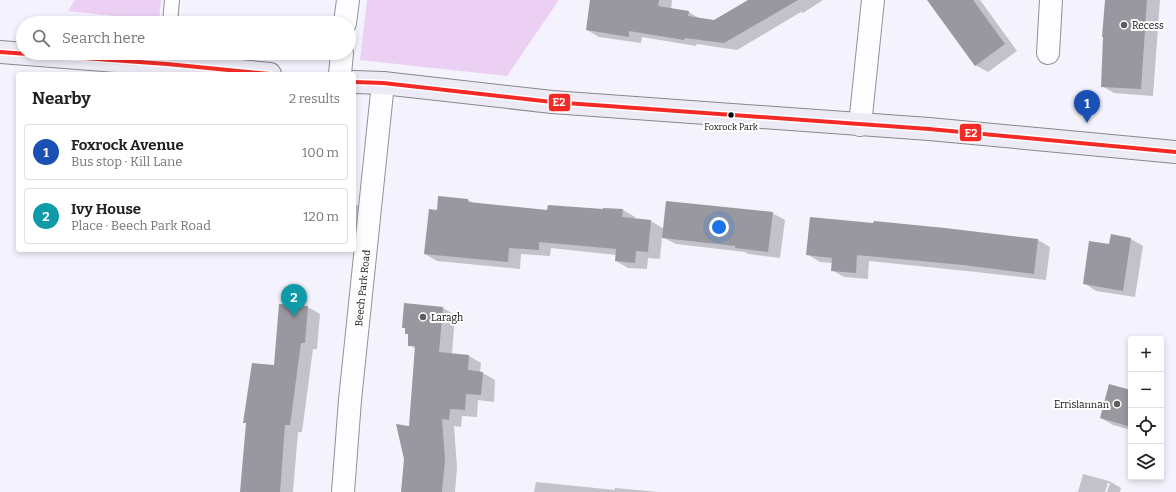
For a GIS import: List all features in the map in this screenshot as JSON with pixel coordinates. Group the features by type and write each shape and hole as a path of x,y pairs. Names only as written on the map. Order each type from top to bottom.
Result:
{"main road":[{"path":"0,52 16,53"},
{"path":"103,60 133,60"},
{"path":"180,60 257,72"},
{"path":"356,82 552,102 929,129 1176,152"}],"street":[{"path":"346,16 348,0"},
{"path":"860,125 873,0"},
{"path":"1048,53 1051,0"},
{"path":"340,72 341,60"},
{"name":"Beech Park Road","path":"343,492 350,400 383,84"}],"lane":[{"path":"171,16 172,0"}],"shaded area":[{"path":"75,0 161,0 159,16 114,16 68,11"},
{"path":"367,0 559,0 507,76 360,60"}],"building":[{"path":"590,0 659,0 658,6 689,11 688,16 714,20 748,0 798,0 724,43 685,38 684,40 629,31 629,37 586,30"},
{"path":"927,0 973,0 1005,44 975,66"},
{"path":"1105,0 1147,0 1141,89 1101,87 1102,37"},
{"path":"438,196 468,199 468,202 547,210 548,205 623,209 622,217 651,220 648,252 636,251 635,263 615,261 616,249 539,242 539,250 509,248 508,262 424,254 429,209 437,210"},
{"path":"666,201 773,212 768,252 735,248 735,246 662,238"},
{"path":"810,217 873,223 874,221 1038,239 1034,274 963,265 857,255 856,273 831,271 832,258 806,255"},
{"path":"1111,234 1131,238 1123,291 1083,284 1089,241 1109,244"},
{"path":"404,303 443,307 439,352 469,355 468,370 483,372 481,395 466,394 465,410 450,409 449,420 442,419 445,460 442,492 401,492 404,459 396,424 409,426 415,346 408,346 408,334 405,334 405,328 402,328"},
{"path":"279,304 308,306 305,343 301,343 290,425 285,425 280,492 240,492 246,423 243,423 252,363 274,365"},
{"name":"Errislannan","path":"1109,384 1128,389 1128,426 1100,418"}],"transit line":[{"name":"E2","path":"0,52 16,53"},
{"name":"E2","path":"111,60 249,72"},
{"name":"E2","path":"356,82 383,83 552,102 929,129 1176,152"}],"place":[{"name":"Recess","path":"1124,25"},
{"name":"Foxrock Park","path":"731,115"},
{"name":"Foxrock Avenue","path":"1087,123"},
{"name":"Ivy House","path":"294,317"},
{"name":"Laragh","path":"423,317"},
{"name":"Errislannan","path":"1117,404"}]}
